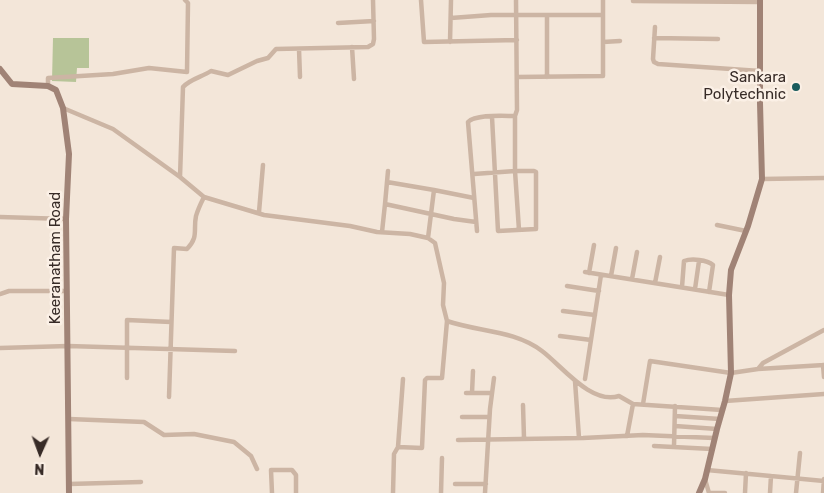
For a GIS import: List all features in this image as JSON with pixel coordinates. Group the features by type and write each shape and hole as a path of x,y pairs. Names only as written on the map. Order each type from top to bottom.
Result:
{"street":[{"path":"0,69 12,84 48,86 48,78 113,74 149,68 186,72 188,3 185,0"},
{"path":"180,177 183,86 187,82 202,77 210,71 228,75 268,58 276,49 368,48 373,44 373,0"},
{"path":"421,0 424,42 516,40"},
{"path":"450,42 451,0"},
{"path":"516,0 517,110 515,116 515,171 519,230"},
{"path":"517,77 603,76 603,0"},
{"path":"633,1 760,1 762,180 731,270 729,295 731,373 726,401 716,429 705,479 699,493"},
{"path":"452,18 516,15 603,15"},
{"path":"547,15 547,77"},
{"path":"338,22 374,21"},
{"path":"655,27 653,59 658,64 760,71"},
{"path":"654,38 718,39"},
{"path":"603,42 620,41"},
{"path":"352,47 354,79"},
{"path":"299,49 300,77"},
{"name":"Keeranatham Road","path":"48,86 56,90 63,108 69,154 66,219 69,493"},
{"path":"63,108 113,129 180,177 204,197 264,215 382,232 410,234 428,238 435,243 444,283 443,305 447,321 442,378 427,378 424,380 422,448 398,447"},
{"path":"477,231 468,122 471,119 515,116"},
{"path":"474,174 494,172 515,171 536,172 537,228 498,231 494,172 492,117"},
{"path":"259,212 262,165"},
{"path":"382,232 388,171"},
{"path":"762,180 824,178"},
{"path":"388,182 474,198"},
{"path":"428,238 434,190"},
{"path":"169,397 174,248 187,249 191,245 196,235 196,216 204,197"},
{"path":"385,204 454,220 476,222"},
{"path":"0,217 66,219"},
{"path":"717,226 746,231"},
{"path":"594,245 587,273 729,295"},
{"path":"612,276 616,248"},
{"path":"632,280 637,252"},
{"path":"655,283 660,256"},
{"path":"682,287 684,261 690,259 709,262 713,265 709,292"},
{"path":"695,289 699,261"},
{"path":"585,379 602,275"},
{"path":"567,286 599,291"},
{"path":"0,294 9,291 67,290"},
{"path":"564,311 595,315"},
{"path":"127,378 127,320 171,322"},
{"path":"447,321 466,327 507,334 529,342 556,362 587,390 610,399 618,396 633,404 722,410"},
{"path":"758,369 763,363 824,330"},
{"path":"560,336 591,340"},
{"path":"0,348 68,346 235,351"},
{"path":"643,404 650,361 731,373 758,369 824,365 824,378"},
{"path":"474,371 469,393 492,393"},
{"path":"485,493 489,417 494,378"},
{"path":"393,493 394,454 398,447 403,380"},
{"path":"575,381 579,438"},
{"path":"726,401 824,394"},
{"path":"627,436 633,404"},
{"path":"523,405 524,438"},
{"path":"674,446 675,406"},
{"path":"462,416 489,417"},
{"path":"675,416 720,419"},
{"path":"69,419 144,422 164,434 194,434 234,442 251,456 256,469"},
{"path":"675,426 716,429"},
{"path":"458,440 627,436 714,438"},
{"path":"654,446 712,449"},
{"path":"796,493 800,453"},
{"path":"440,493 442,458"},
{"path":"272,493 271,470 292,470 296,474 296,493"},
{"path":"707,470 824,480 823,493"},
{"path":"745,493 746,474"},
{"path":"770,493 771,476"},
{"path":"705,479 709,493 725,493"},
{"path":"69,484 141,482"},
{"path":"455,484 486,484"}],"green space":[{"path":"53,38 89,38 89,68 77,68 76,82 52,81"}],"place":[{"name":"Sankara Polytechnic","path":"796,87"}]}
